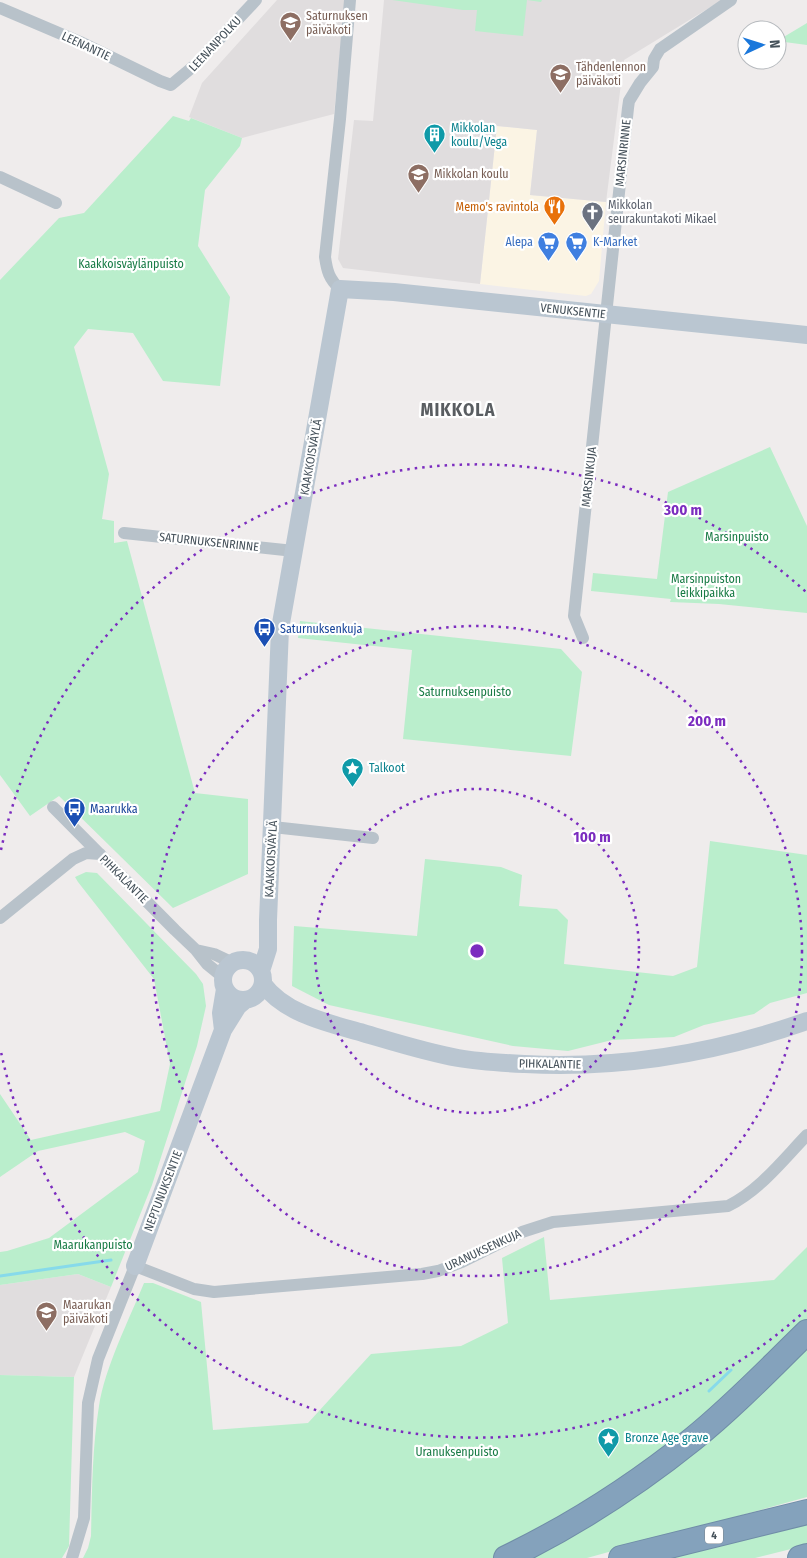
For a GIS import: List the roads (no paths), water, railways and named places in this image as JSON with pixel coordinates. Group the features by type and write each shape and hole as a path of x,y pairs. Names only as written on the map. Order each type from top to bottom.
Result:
{"highway":[{"path":"506,1558 564,1527 655,1468 694,1439 807,1332"},
{"name":"4","path":"621,1558 807,1512"},
{"path":"800,1558 807,1556"}],"street":[{"name":"LEENANPOLKU","path":"172,85 196,65 256,0"},
{"path":"340,289 327,272 325,257 340,119 350,0"},
{"name":"MARSINRINNE","path":"606,315 629,102 640,83 653,67 654,59 660,49 731,0"},
{"name":"LEENANTIE","path":"0,8 80,42 172,85"},
{"path":"0,177 56,203"},
{"name":"VENUKSENTIE","path":"340,289 394,292 807,335"},
{"name":"KAAKKOISVÄYLÄ","path":"255,988 268,950 280,629 340,289"},
{"name":"MARSINKUJA","path":"582,638 574,616 606,315"},
{"name":"SATURNUKSENRINNE","path":"124,533 294,551"},
{"name":"PIHKALANTIE","path":"52,807 196,950 224,983"},
{"path":"272,827 373,838"},
{"path":"0,918 72,859 86,853 100,854"},
{"name":"KAAKKOISVÄYLÄ","path":"239,961 257,946 268,920"},
{"name":"PIHKALANTIE","path":"196,950 239,961"},
{"path":"239,961 254,964 255,988 232,998 224,983 226,969 239,961"},
{"name":"NEPTUNUKSENTIE","path":"222,1030 221,1013 224,983"},
{"name":"PIHKALANTIE","path":"255,988 269,992 296,1010 328,1023 426,1052 497,1063 559,1066 620,1064 681,1055 750,1040 807,1021"},
{"name":"NEPTUNUKSENTIE","path":"72,1558 84,1518 88,1403 98,1359 135,1266 222,1030 238,1006 255,988"},
{"name":"URANUKSENKUJA","path":"135,1266 194,1289 214,1292 438,1271 462,1262 522,1232 553,1222 728,1206 743,1198 759,1185 807,1135"}],"waterway":[{"path":"0,1276 111,1260"},
{"path":"709,1391 731,1370"}],"place":[{"name":"Saturnuksen päiväkoti","path":"290,42"},
{"name":"Tähdenlennon päiväkoti","path":"560,93"},
{"name":"Mikkolan koulu/Vega","path":"435,154"},
{"name":"Mikkolan koulu","path":"418,193"},
{"name":"Memo's ravintola","path":"555,226"},
{"name":"Mikkolan seurakuntakoti Mikael","path":"592,231"},
{"name":"Alepa","path":"549,261"},
{"name":"K-Market","path":"577,261"},
{"name":"Saturnuksenkuja","path":"264,648"},
{"name":"Talkoot","path":"353,787"},
{"name":"Maarukka","path":"74,828"},
{"name":"Maarukan päiväkoti","path":"47,1331"},
{"name":"Bronze Age grave","path":"609,1457"}],"district":[{"name":"MIKKOLA","path":"458,410"}],"park label":[{"name":"Kaakkoisväylänpuisto","path":"131,264"},
{"name":"Marsinpuisto","path":"737,537"},
{"name":"Marsinpuiston leikkipaikka","path":"706,586"},
{"name":"Saturnuksenpuisto","path":"465,692"},
{"name":"Maarukanpuisto","path":"93,1245"},
{"name":"Uranuksenpuisto","path":"457,1452"}]}
